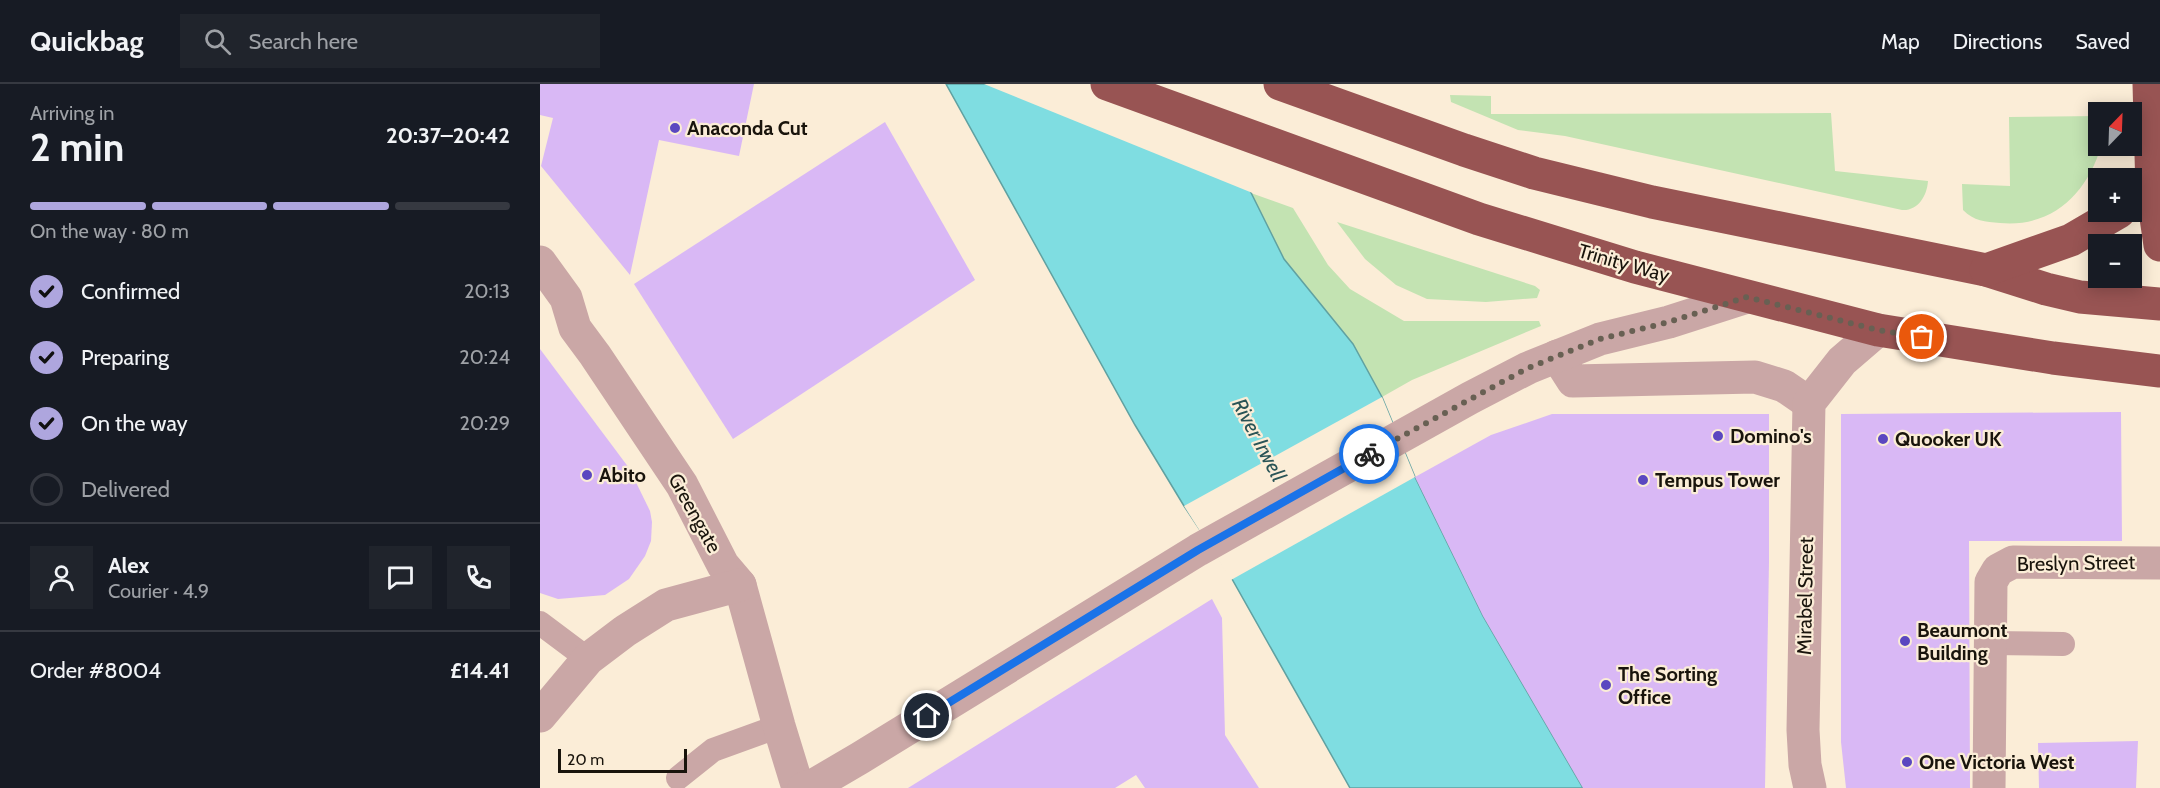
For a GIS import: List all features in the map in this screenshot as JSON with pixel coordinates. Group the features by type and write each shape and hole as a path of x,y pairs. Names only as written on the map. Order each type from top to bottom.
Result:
{"highway":[{"name":"Trinity Way","path":"1107,84 1383,184 1555,243 1635,267 1878,330 2053,358 2160,372"},
{"path":"1280,84 1534,173 1652,202 1986,270 2080,297 2160,304"},
{"path":"2150,84 2142,196 2160,245"},
{"path":"1986,270 2071,240 2102,222"}],"street":[{"name":"Greengate","path":"540,262 595,355 682,485 723,565 740,585 798,788"},
{"path":"804,788 814,785 860,758 1198,550 1411,430 1528,368 1600,339 1669,322 1747,297"},
{"path":"1557,356 1573,381 1755,377 1784,386 1809,403 1842,361 1878,330"},
{"name":"Mirabel Street","path":"1809,403 1803,730 1805,765 1810,788"},
{"name":"Breslyn Street","path":"1989,788 1991,582 1998,570 2013,562 2160,563"},
{"path":"540,716 588,659 625,631 666,605 740,585"}],"lane":[{"path":"540,623 588,659"},
{"path":"1990,644 2063,644"},
{"path":"678,778 713,750 779,726"}],"green space":[{"path":"1450,95 1491,96 1491,114 1831,113 1835,171 1928,181 1927,187 1921,202 1913,208 1902,210 1565,136 1518,130 1451,102"},
{"path":"2088,116 2088,156 2097,156 2092,168 2088,168 2088,176 2077,192 2066,204 2052,213 2036,220 2019,223 1976,219 1963,210 1962,184 2010,186 2009,117"},
{"path":"1251,193 1293,208 1328,265 1350,289 1404,321 1539,321 1541,326 1412,380 1382,397 1353,344 1284,259"},
{"path":"1337,222 1535,286 1540,290 1537,298 1486,302 1427,299 1396,285 1365,259"}],"water":[{"name":"River Irwell","path":"946,84 1197,84 1284,259 1353,344 1382,397 1415,477 1483,616 1583,788 1350,788 1228,572 1184,506 1135,425"}],"pier":[{"path":"984,84 1200,84 1255,194"},
{"path":"1382,397 1415,477 1231,580 1184,506"}],"building":[{"path":"540,84 754,84 739,156 659,140 630,275 541,166 553,118 540,115"},
{"path":"885,122 975,280 733,439 634,284"},
{"name":"Abito","path":"540,349 629,468 650,511 651,541 645,556 629,579 605,595 558,599 540,593"},
{"name":"Beaumont Building","path":"2121,412 2122,541 1969,541 1970,788 1846,788 1841,742 1841,414"},
{"path":"1552,414 1769,414 1765,788 1583,788 1483,616 1415,477 1491,435"},
{"path":"1212,599 1222,618 1225,735 1259,788 1145,788 1136,775 1115,788 908,788"},
{"path":"2138,741 2136,788 2039,788 2038,743"}],"way so far":[{"path":"1369,454 1528,368 1600,339 1669,322 1747,297 1878,330 1922,337"}],"place":[{"name":"Anaconda Cut","path":"675,128"},
{"name":"Domino's","path":"1718,436"},
{"name":"Quooker UK","path":"1883,439"},
{"name":"Abito","path":"587,475"},
{"name":"Tempus Tower","path":"1643,480"},
{"name":"Beaumont Building","path":"1905,641"},
{"name":"The Sorting Office","path":"1606,685"},
{"name":"One Victoria West","path":"1907,762"}],"route":[{"path":"927,716 1198,550 1369,454"}]}
